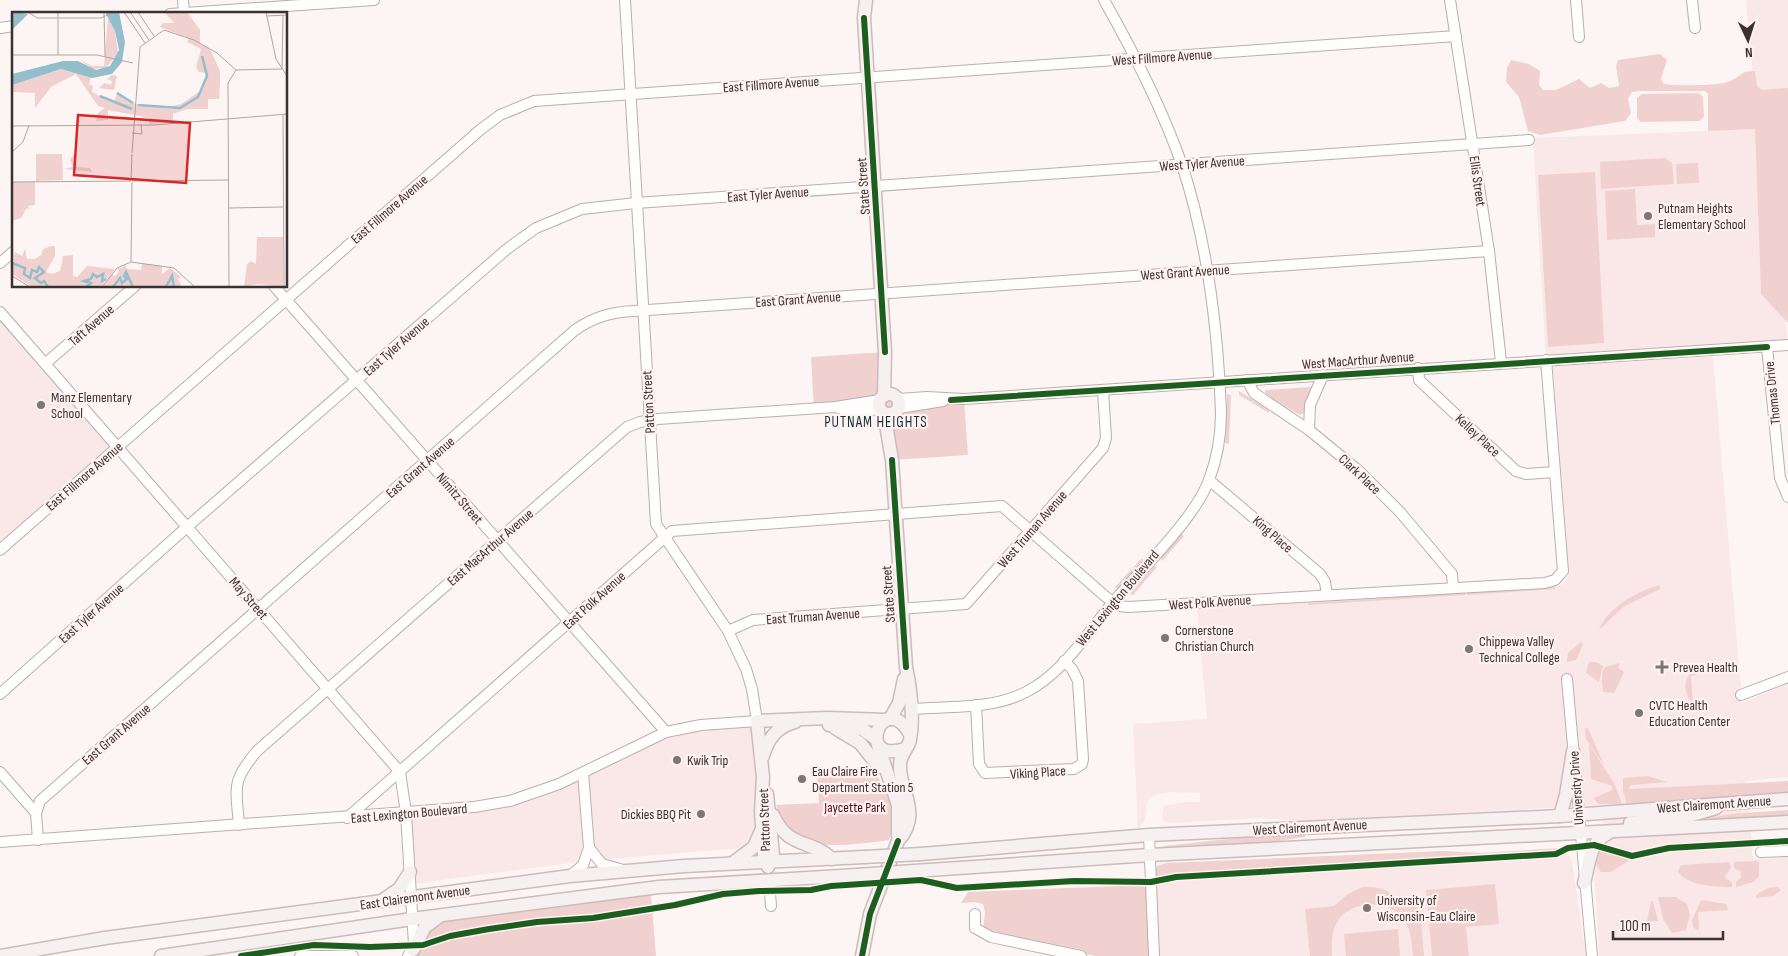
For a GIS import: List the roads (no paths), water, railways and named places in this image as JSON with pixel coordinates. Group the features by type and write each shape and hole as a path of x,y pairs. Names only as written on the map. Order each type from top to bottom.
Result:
{"main road":[{"name":"State Street","path":"860,0 864,18 902,610 911,709 910,734"},
{"name":"State Street","path":"864,18 866,0"},
{"name":"State Street","path":"888,720 899,703 906,667"},
{"name":"East Lexington Boulevard","path":"758,721 846,718 888,720"},
{"name":"East Lexington Boulevard","path":"762,761 766,747 774,734 786,724 804,719 830,726 862,729 877,741"},
{"path":"862,956 870,914 898,842 899,814 877,741 877,727 888,720 904,724 910,734 909,742 904,749 900,768 908,802 908,818 905,834 898,842"},
{"name":"Patton Street","path":"758,721 763,777 762,829 764,855 768,861 769,880"},
{"path":"830,726 860,742 870,753 892,790"},
{"path":"877,741 893,751 904,749"},
{"path":"1560,816 1566,795 1573,751"},
{"name":"Patton Street","path":"763,777 770,810 773,855 768,861"},
{"name":"West Clairemont Avenue","path":"832,859 920,854 1149,835 1560,816 1788,799"},
{"path":"1580,835 1588,826 1651,821 1692,815 1732,802"},
{"path":"770,810 776,822 787,836 801,844 822,850 832,859"},
{"name":"West Clairemont Avenue","path":"857,875 1150,856 1580,835 1788,822"},
{"path":"731,863 744,856 754,847 762,829"},
{"path":"1584,883 1594,844 1600,837 1609,833"},
{"name":"East Clairemont Avenue","path":"0,956 105,938 570,876 731,863 832,859"},
{"path":"380,902 399,889 410,872"},
{"name":"East Clairemont Avenue","path":"161,956 412,919 659,887 857,875"},
{"path":"410,953 425,927 441,916"}],"street":[{"path":"199,12 374,0"},
{"name":"Patton Street","path":"625,0 656,524 728,631 746,669 758,721"},
{"name":"West Lexington Boulevard","path":"911,709 976,705 1006,700 1029,691 1051,675 1186,517 1209,480 1221,435 1220,382 1207,271 1192,200 1182,165 1137,58 1104,0"},
{"name":"Ellis Street","path":"1450,0 1489,252 1500,362"},
{"path":"1576,0 1579,37"},
{"path":"1692,0 1695,28"},
{"name":"West Fillmore Avenue","path":"868,77 1456,36"},
{"name":"East Fillmore Avenue","path":"0,550 285,299 480,130 500,115 534,101 868,77"},
{"name":"West Tyler Avenue","path":"875,186 1529,140"},
{"name":"East Tyler Avenue","path":"0,694 507,249 536,228 582,209 636,203 875,186"},
{"name":"West Grant Avenue","path":"882,293 1489,252"},
{"path":"0,263 12,253"},
{"name":"Taft Avenue","path":"46,363 133,288"},
{"name":"Nimitz Street","path":"276,288 666,732"},
{"name":"East Grant Avenue","path":"36,813 40,801 575,330 591,319 610,312 882,293"},
{"name":"May Street","path":"0,312 118,446 187,528 330,689 400,772"},
{"name":"West MacArthur Avenue","path":"889,404 1500,362 1788,345"},
{"name":"Thomas Drive","path":"1767,347 1780,478 1788,497"},
{"path":"1546,360 1554,472"},
{"name":"Kelley Place","path":"1418,368 1419,380 1516,471 1526,474 1554,472"},
{"path":"1309,430 1310,405 1315,388 1323,375"},
{"name":"Clark Place","path":"1246,380 1251,389 1260,398 1309,430 1359,471 1400,512 1452,574 1453,588"},
{"name":"West Truman Avenue","path":"902,610 966,604 1103,448 1106,438 1103,390"},
{"name":"East MacArthur Avenue","path":"239,825 235,789 241,770 257,752 627,427 649,420 835,407 853,410 889,404"},
{"name":"West Polk Avenue","path":"1113,602 1128,607 1545,583 1560,576 1563,571 1554,472"},
{"name":"King Place","path":"1209,480 1320,574 1325,582 1327,595"},
{"path":"896,515 1002,506 1032,529 1113,602"},
{"name":"East Polk Avenue","path":"347,818 672,531 896,515"},
{"name":"East Truman Avenue","path":"728,631 753,620 902,610"},
{"name":"Viking Place","path":"976,705 979,764 985,773 1074,769 1082,764 1078,681 1072,669 1064,661"},
{"path":"1741,695 1788,677"},
{"name":"University Drive","path":"1567,679 1592,956"},
{"name":"East Lexington Boulevard","path":"0,842 457,810 510,800 583,773 666,732 702,725 758,721"},
{"path":"0,772 36,813 38,840"},
{"path":"400,772 406,813 412,898 410,953"},
{"path":"570,876 583,865 590,848 583,773"},
{"path":"1149,835 1154,956"},
{"path":"590,848 602,864 626,871"},
{"path":"1762,852 1788,851"},
{"name":"Patton Street","path":"769,880 771,906"},
{"path":"975,914 974,928 991,937 1081,956"},
{"path":"300,956 353,956"}],"place":[{"name":"Putnam Heights Elementary School","path":"1648,216"},
{"name":"Manz Elementary School","path":"41,405"},
{"name":"Cornerstone Christian Church","path":"1165,638"},
{"name":"Chippewa Valley Technical College","path":"1469,649"},
{"name":"Prevea Health","path":"1662,667"},
{"name":"CVTC Health Education Center","path":"1639,713"},
{"name":"Kwik Trip","path":"677,760"},
{"name":"Eau Claire Fire Department Station 5","path":"802,779"},
{"name":"Dickies BBQ Pit","path":"701,814"},
{"name":"University of Wisconsin-Eau Claire","path":"1367,908"}],"district":[{"name":"PUTNAM HEIGHTS","path":"876,422"}],"park label":[{"name":"Jaycette Park","path":"855,807"}]}
